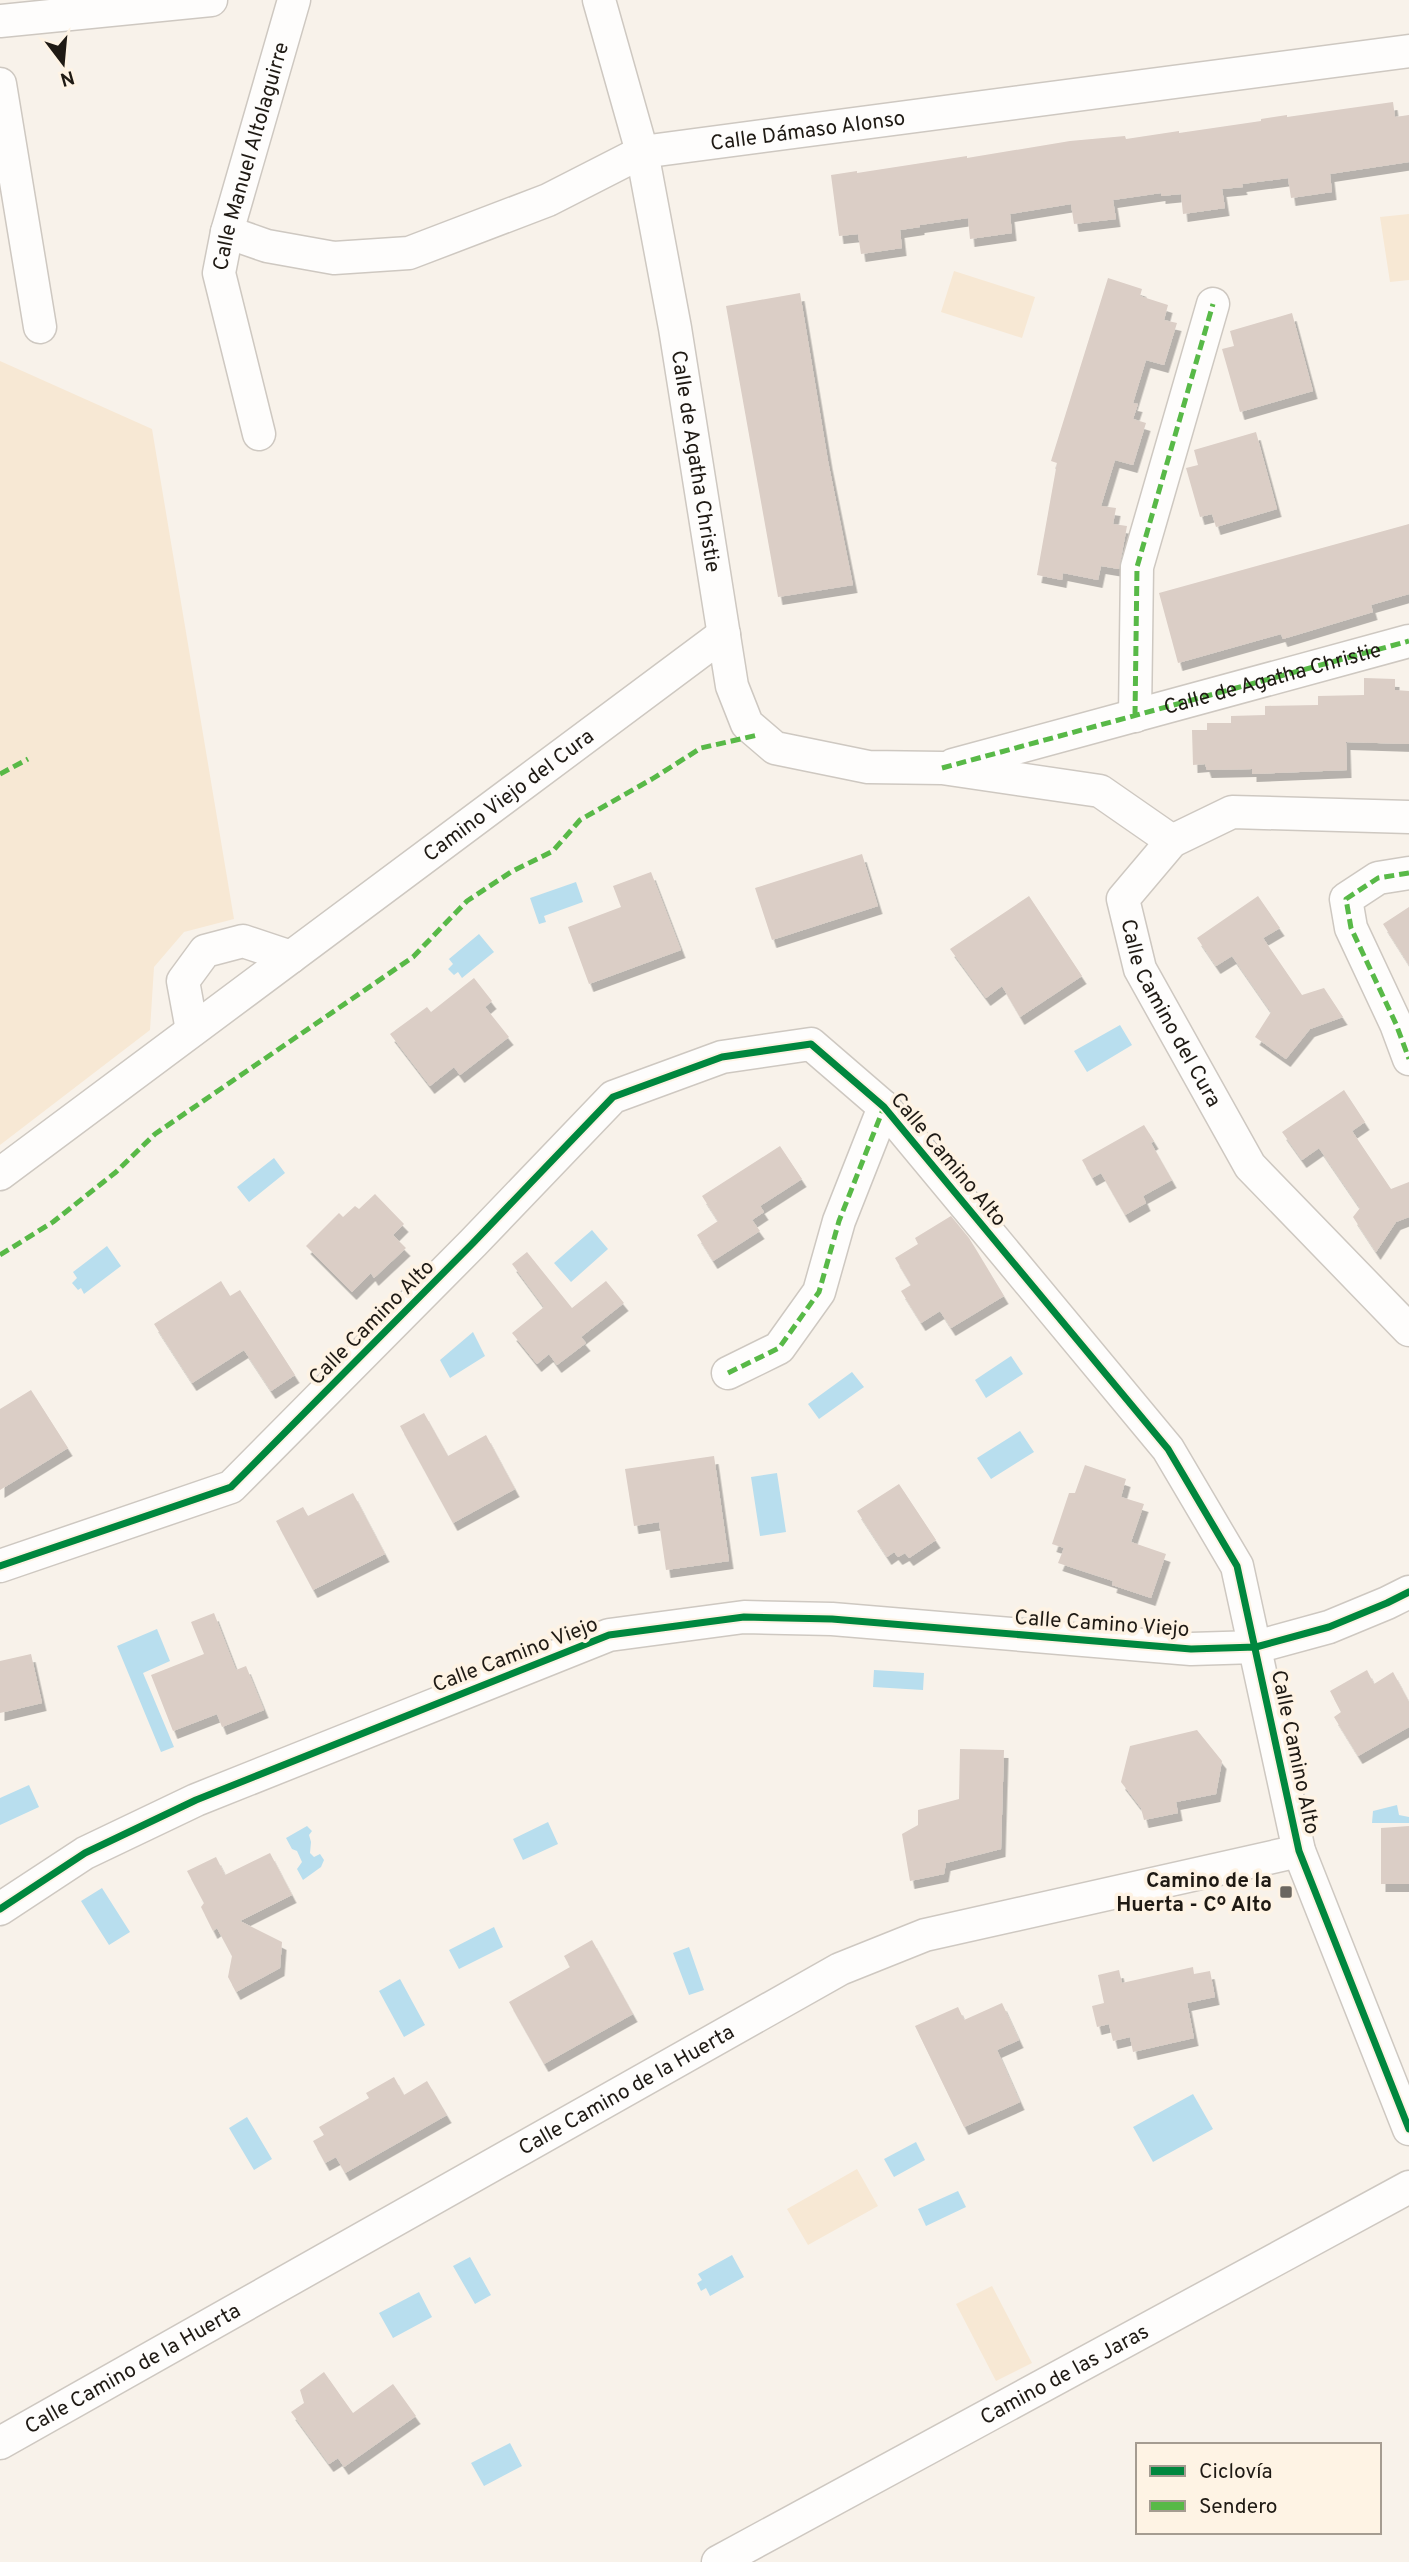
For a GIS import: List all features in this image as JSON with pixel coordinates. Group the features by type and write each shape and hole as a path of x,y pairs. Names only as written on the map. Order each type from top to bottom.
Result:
{"street":[{"path":"0,21 211,0"},
{"name":"Calle Manuel Altolaguirre","path":"259,433 219,273 227,232 294,0"},
{"name":"Calle de Agatha Christie","path":"599,0 642,152 679,354 732,686 747,724 775,748 868,767 942,768 1100,791 1172,841"},
{"name":"Calle Dámaso Alonso","path":"227,232 267,246 334,258 408,253 548,200 642,152 1409,51"},
{"path":"0,84 40,327"},
{"name":"Calle de Agatha Christie","path":"1135,716 1137,567 1213,304"},
{"name":"Camino Viejo del Cura","path":"0,1174 724,634"},
{"name":"Calle de Agatha Christie","path":"942,768 1409,640"},
{"name":"Calle Camino del Cura","path":"1409,817 1232,812 1172,841 1123,899 1140,969 1250,1166 1409,1330"},
{"path":"1409,873 1378,878 1346,898 1350,928 1396,1024 1409,1059"},
{"path":"192,1030 183,981 205,951 243,942 290,957"},
{"name":"Calle Camino Alto","path":"0,1566 231,1487 473,1243 613,1097 722,1057 811,1044 884,1107 1168,1449 1237,1566 1299,1851 1409,2129"},
{"name":"Calle Camino Alto","path":"728,1373 779,1348 820,1292 839,1221 884,1107"},
{"name":"Calle Camino Viejo","path":"0,1909 85,1853 196,1800 609,1635 744,1617 832,1619 1191,1649 1256,1647 1329,1627 1409,1592"},
{"name":"Calle Camino de la Huerta","path":"0,2443 840,1969 925,1935 1299,1851"},
{"name":"Camino de las Jaras","path":"718,2562 1409,2188"}],"shaded area":[{"path":"1409,214 1409,280 1390,282 1380,217"},
{"path":"954,271 1035,297 1022,338 941,312"},
{"path":"0,361 152,429 234,919 184,932 154,967 150,1030 0,1145"},
{"path":"857,2169 878,2206 808,2245 787,2209"},
{"path":"992,2286 1032,2363 996,2381 956,2304"}],"water":[{"path":"576,882 583,902 544,916 546,922 539,924 530,898"},
{"path":"479,934 494,952 462,978 458,972 454,975 448,969 453,964 449,959"},
{"path":"1120,1025 1132,1045 1087,1072 1074,1051"},
{"path":"274,1158 285,1173 249,1202 237,1187"},
{"path":"592,1230 608,1249 571,1282 554,1263"},
{"path":"107,1246 121,1266 84,1294 81,1288 78,1290 72,1283 77,1278 73,1272"},
{"path":"473,1332 485,1356 450,1378 440,1360"},
{"path":"1011,1356 1023,1374 986,1398 975,1380"},
{"path":"852,1372 864,1387 819,1419 808,1404"},
{"path":"1020,1431 1034,1452 991,1479 977,1458"},
{"path":"777,1473 786,1532 760,1536 751,1477"},
{"path":"157,1629 170,1661 143,1673 174,1747 161,1752 117,1646"},
{"path":"874,1670 924,1673 923,1690 873,1687"},
{"path":"29,1785 39,1807 0,1825 0,1798"},
{"path":"1397,1805 1399,1815 1409,1817 1409,1823 1372,1823 1373,1811"},
{"path":"548,1822 558,1844 523,1860 513,1839"},
{"path":"307,1826 312,1831 309,1835 310,1853 314,1857 320,1854 324,1860 321,1867 303,1880 297,1869 302,1862 286,1838"},
{"path":"102,1888 130,1932 109,1945 81,1901"},
{"path":"494,1927 503,1947 459,1969 449,1950"},
{"path":"689,1947 704,1990 689,1995 673,1953"},
{"path":"400,1979 425,2025 404,2037 379,1991"},
{"path":"1193,2094 1213,2129 1153,2162 1133,2127"},
{"path":"247,2117 272,2159 254,2170 229,2128"},
{"path":"916,2142 925,2160 894,2177 884,2159"},
{"path":"958,2191 966,2207 926,2226 918,2209"},
{"path":"732,2255 744,2277 710,2296 706,2288 701,2291 697,2283 702,2280 698,2274"},
{"path":"470,2257 491,2295 475,2304 453,2266"},
{"path":"419,2292 432,2317 393,2338 379,2313"},
{"path":"510,2443 522,2466 484,2486 471,2463"}],"building":[{"path":"1393,102 1395,117 1409,115 1409,162 1330,174 1332,192 1291,198 1288,178 1242,184 1243,187 1222,189 1225,208 1183,214 1181,194 1161,196 1161,193 1113,200 1116,219 1074,224 1071,204 1010,214 1012,233 970,239 968,218 920,225 900,230 902,248 861,254 858,234 839,236 831,175 967,158 1070,141 1125,136 1126,139 1179,133 1287,115"},
{"path":"1108,278 1142,289 1140,296 1168,305 1164,320 1177,323 1164,365 1146,360 1133,403 1138,404 1133,419 1146,423 1133,465 1115,460 1101,506 1116,508 1113,524 1127,526 1119,569 1101,566 1098,580 1063,573 1062,580 1037,575 1057,463 1051,461"},
{"path":"800,293 828,461 853,585 778,597 726,306"},
{"path":"1292,313 1313,391 1240,412 1222,349 1234,346 1230,331"},
{"path":"1256,432 1277,509 1216,527 1212,514 1200,517 1186,468 1198,465 1194,450"},
{"path":"1409,524 1409,594 1371,605 1373,612 1283,639 1281,634 1178,663 1159,593"},
{"path":"1364,678 1395,679 1395,690 1409,691 1409,744 1346,742 1347,770 1252,774 1252,769 1207,770 1205,764 1193,765 1192,730 1207,730 1207,723 1231,723 1231,716 1265,715 1265,706 1318,705 1318,696 1364,695"},
{"path":"862,854 878,906 772,940 755,888"},
{"path":"651,872 681,950 589,984 568,927 621,907 613,886"},
{"path":"1029,896 1082,976 1020,1017 1002,986 986,998 950,949"},
{"path":"1258,896 1280,928 1263,938 1302,995 1324,988 1343,1017 1310,1029 1286,1059 1255,1037 1271,1012 1232,956 1216,966 1197,938"},
{"path":"1409,907 1409,965 1383,924"},
{"path":"474,978 492,1001 485,1007 509,1037 460,1075 454,1067 430,1086 390,1034 427,1007 431,1012"},
{"path":"1344,1090 1365,1122 1352,1131 1391,1189 1409,1182 1409,1217 1396,1222 1376,1252 1353,1217 1360,1208 1319,1148 1302,1160 1282,1132"},
{"path":"1144,1125 1172,1180 1143,1196 1146,1203 1125,1215 1101,1173 1092,1178 1082,1160"},
{"path":"780,1146 802,1179 760,1206 764,1212 752,1220 760,1231 713,1261 697,1235 718,1221 702,1196"},
{"path":"375,1194 404,1224 393,1235 406,1248 374,1278 371,1273 352,1292 306,1246 339,1213 343,1217 355,1206 359,1209"},
{"path":"951,1216 969,1238 1004,1296 951,1328 940,1311 921,1323 901,1291 911,1285 895,1258 918,1244 915,1238"},
{"path":"527,1252 572,1308 606,1281 624,1303 581,1337 586,1343 557,1365 549,1354 537,1364 512,1333 544,1307 512,1264"},
{"path":"221,1281 230,1296 240,1290 295,1375 271,1391 244,1350 192,1383 154,1324"},
{"path":"31,1390 68,1448 0,1490 0,1409"},
{"path":"424,1413 448,1456 486,1435 515,1489 453,1523 400,1426"},
{"path":"714,1456 729,1561 666,1570 659,1522 634,1526 625,1469"},
{"path":"1085,1465 1126,1479 1121,1497 1144,1504 1131,1542 1166,1554 1151,1598 1112,1585 1113,1581 1058,1563 1064,1548 1052,1544 1069,1493 1075,1493"},
{"path":"899,1484 936,1540 909,1558 905,1553 898,1557 894,1552 887,1557 857,1511"},
{"path":"353,1493 385,1554 313,1590 276,1521 303,1507 308,1516"},
{"path":"214,1613 236,1670 246,1666 264,1710 222,1727 217,1714 173,1731 151,1675 204,1654 191,1622"},
{"path":"31,1654 42,1703 0,1713 0,1661"},
{"path":"1367,1670 1374,1684 1393,1672 1409,1702 1409,1727 1358,1756 1334,1717 1341,1712 1330,1691"},
{"path":"1197,1730 1222,1761 1216,1794 1176,1802 1178,1813 1144,1820 1141,1808 1121,1782 1130,1746"},
{"path":"960,1749 1004,1750 1001,1849 946,1863 944,1874 910,1881 902,1834 918,1825 918,1810 959,1799"},
{"path":"1409,1826 1409,1884 1381,1884 1381,1828"},
{"path":"270,1853 292,1895 240,1921 282,1942 280,1968 236,1992 228,1977 232,1956 217,1928 213,1931 201,1907 204,1903 187,1871 216,1857 225,1875"},
{"path":"592,1940 633,2014 544,2064 509,2002 570,1967 564,1956"},
{"path":"1193,1967 1194,1974 1210,1971 1215,1997 1187,2003 1194,2038 1133,2052 1130,2037 1113,2041 1109,2024 1097,2027 1092,2006 1104,2003 1098,1975 1119,1970 1122,1983"},
{"path":"1002,2003 1019,2040 997,2050 1020,2102 964,2127 915,2026 958,2007 964,2020"},
{"path":"394,2077 404,2095 427,2081 447,2115 345,2173 336,2157 325,2163 313,2141 324,2135 319,2127 369,2098 366,2093"},
{"path":"324,2372 353,2413 393,2384 416,2416 344,2467 338,2458 329,2464 291,2412 304,2403 300,2390"}],"marked path":[{"path":"1135,716 1137,567 1213,304"},
{"path":"942,768 1409,641"},
{"path":"0,1255 53,1222 116,1172 155,1134 413,957 467,901 511,872 553,851 580,820 701,748 758,735"},
{"path":"0,774 28,759"},
{"path":"1409,873 1378,878 1346,899 1351,928 1396,1024 1409,1059"},
{"path":"728,1373 779,1348 819,1292 839,1221 884,1107"}],"cycle path":[{"path":"0,1566 231,1487 473,1243 613,1097 722,1057 811,1044 884,1107 1168,1449 1237,1566 1299,1851 1409,2129"},
{"path":"0,1909 85,1853 196,1800 609,1635 744,1617 832,1619 1191,1649 1256,1647 1329,1627 1409,1592"}],"place":[{"name":"Camino de la Huerta - Cº Alto","path":"1286,1892"}]}
